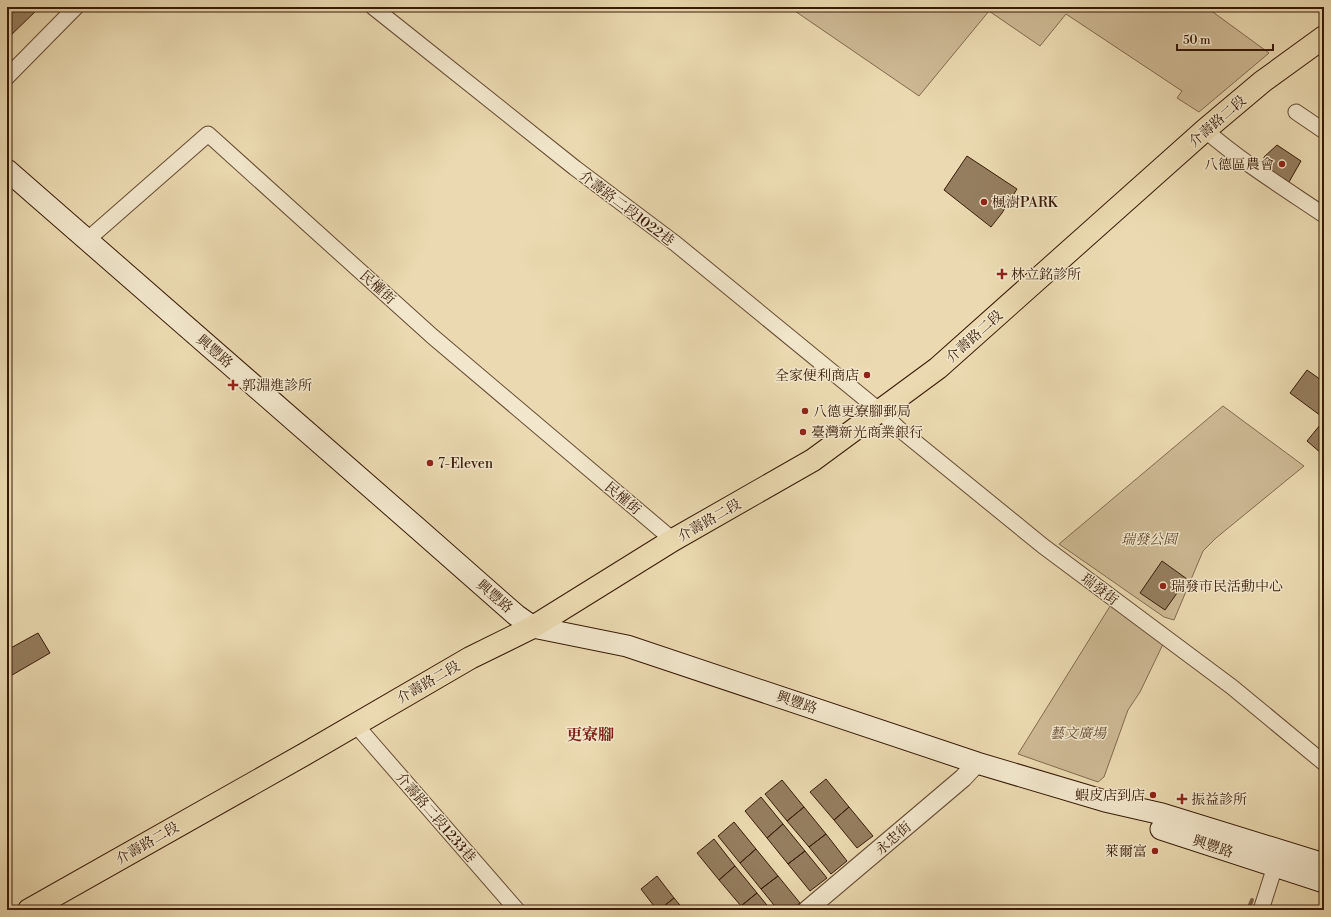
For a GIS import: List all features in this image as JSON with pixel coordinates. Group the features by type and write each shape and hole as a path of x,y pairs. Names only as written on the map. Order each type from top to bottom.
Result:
{"main road":[{"name":"介壽路二段","path":"29,910 470,658 533,627 673,540 813,460 938,368 1205,130 1262,82 1324,37"},
{"name":"興豐路","path":"7,170 510,610 533,627 627,646 977,763 1105,801 1160,828 1277,858 1324,864"},
{"name":"興豐路","path":"1277,858 1324,882"}],"street":[{"path":"7,77 76,7"},
{"name":"介壽路二段1022巷","path":"373,7 575,168 676,244 880,411"},
{"path":"1296,112 1324,131"},
{"path":"1205,130 1225,147 1253,167 1324,215"},
{"name":"民權街","path":"88,240 208,134 432,336 673,540"},
{"name":"瑞發街","path":"880,411 898,428 1043,546 1232,687 1324,763"},
{"name":"介壽路二段1233巷","path":"355,724 517,910"},
{"name":"永忠街","path":"807,910 923,813 977,763"},
{"path":"1261,910 1277,858"}],"green space":[{"path":"789,7 1206,7 1269,53 1199,112 1177,98 1182,91 1066,14 1040,46 989,11 919,96"},
{"name":"瑞發公園","path":"1223,406 1304,466 1216,538 1203,551 1174,620 1164,617 1059,544"},
{"name":"藝文廣場","path":"1112,603 1165,640 1140,692 1128,710 1104,777 1098,782 1018,754"}],"building":[{"path":"7,7 40,7 7,39"},
{"name":"八德區農會","path":"1277,145 1301,161 1289,182 1271,172 1264,163 1264,157"},
{"name":"楓澍PARK","path":"967,156 1017,189 991,227 944,190"},
{"path":"1307,370 1324,382 1324,412 1321,416 1290,393"},
{"path":"1320,425 1324,428 1324,450 1321,453 1307,441"},
{"name":"瑞發市民活動中心","path":"1162,561 1187,579 1165,610 1140,593"},
{"path":"38,633 50,653 7,678 7,650"},
{"path":"826,779 849,807 834,820 810,792"},
{"path":"782,780 804,807 787,821 765,794"},
{"path":"761,797 783,824 767,838 745,811"},
{"path":"804,807 826,834 809,847 787,821"},
{"path":"849,807 873,836 857,848 834,820"},
{"path":"734,822 756,849 740,863 718,836"},
{"path":"783,824 805,851 788,864 767,838"},
{"path":"826,834 847,861 831,874 809,847"},
{"path":"714,839 735,866 719,880 697,853"},
{"path":"756,849 778,876 761,889 740,863"},
{"path":"805,851 827,878 810,891 788,864"},
{"path":"735,866 757,893 741,906 719,880"},
{"path":"657,876 674,898 659,910 657,910 641,889"},
{"path":"778,876 800,903 791,910 778,910 761,889"},
{"path":"757,893 771,910 744,910 741,906"},
{"path":"674,898 684,910 659,910"}],"waterway":[{"path":"1248,910 1252,900"}],"place":[{"name":"八德區農會","path":"1282,164"},
{"name":"楓澍PARK","path":"984,202"},
{"name":"林立銘診所","path":"1002,274"},
{"name":"全家便利商店","path":"867,375"},
{"name":"郭淵進診所","path":"233,385"},
{"name":"八德更寮腳郵局","path":"805,411"},
{"name":"臺灣新光商業銀行","path":"803,432"},
{"name":"7-Eleven","path":"430,463"},
{"name":"瑞發市民活動中心","path":"1163,586"},
{"name":"蝦皮店到店","path":"1153,795"},
{"name":"振益診所","path":"1182,799"},
{"name":"萊爾富","path":"1155,851"}],"district":[{"name":"更寮腳","path":"590,734"}]}
